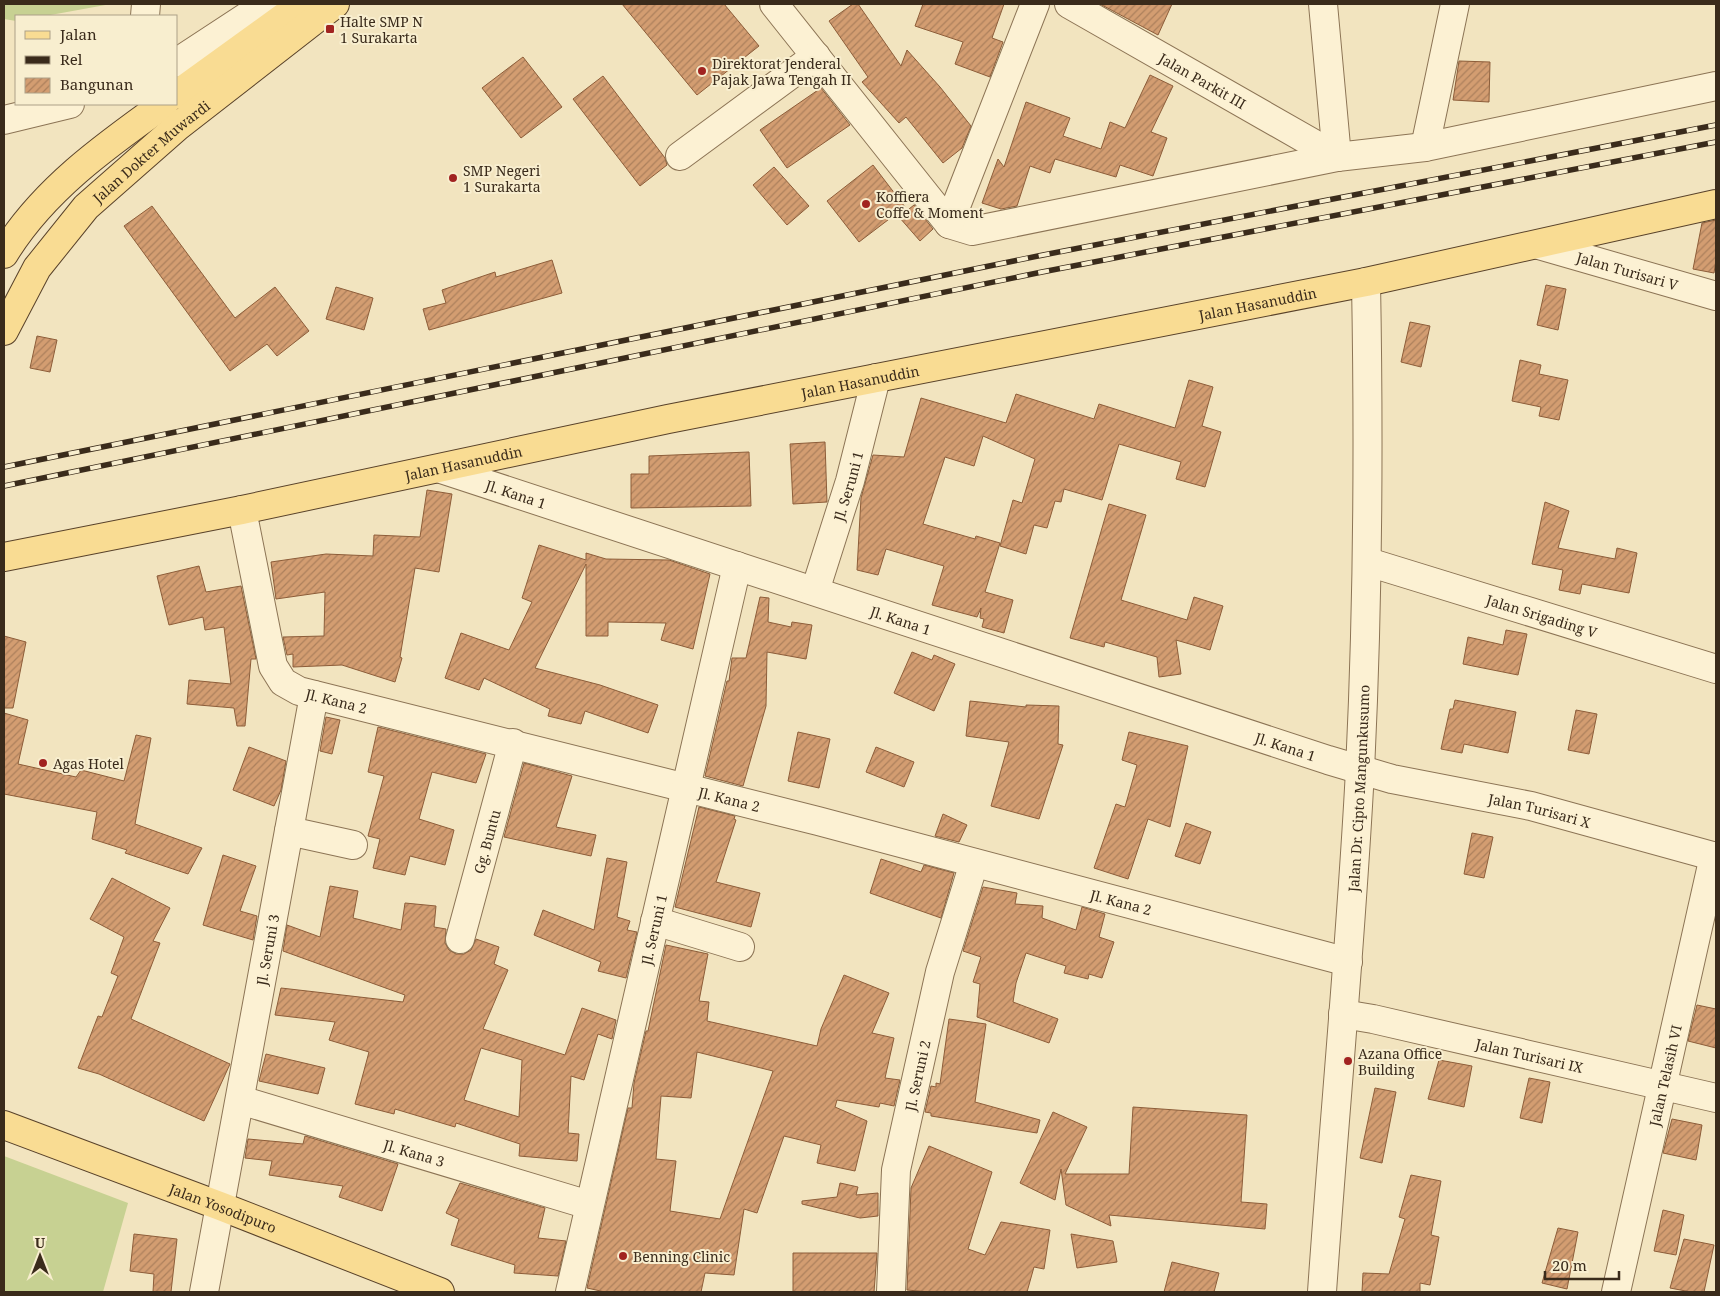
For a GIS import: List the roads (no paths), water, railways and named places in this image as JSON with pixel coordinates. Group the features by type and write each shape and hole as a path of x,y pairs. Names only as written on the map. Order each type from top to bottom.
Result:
{"main road":[{"path":"178,94 302,4"},
{"name":"Jalan Dokter Muwardi","path":"4,331 37,268 86,207 177,127 335,4"},
{"path":"4,254 32,215 95,154 163,105"},
{"name":"Jalan Hasanuddin","path":"4,557 440,469 668,419 1366,282 1539,245 1716,204"},
{"name":"Jalan Yosodipuro","path":"4,1125 220,1206 440,1292"}],"street":[{"path":"178,62 266,4"},
{"path":"774,4 948,224 963,230 979,231 1336,157 1425,147 1716,86"},
{"path":"948,224 1035,4"},
{"name":"Jalan Parkit III","path":"1069,4 1336,157"},
{"path":"1323,4 1336,157"},
{"path":"1425,147 1455,4"},
{"path":"680,156 816,56"},
{"path":"4,120 66,105"},
{"name":"Jalan Turisari V","path":"1539,245 1716,296"},
{"name":"Jalan Dr. Cipto Mangunkusumo","path":"1322,1292 1348,962 1360,770 1368,562 1366,282"},
{"name":"Jl. Seruni 1","path":"815,591 850,481 876,378"},
{"name":"Jl. Kana 1","path":"440,469 1360,770"},
{"name":"Jl. Kana 2","path":"242,510 273,666 283,682 314,695 684,787 1348,962"},
{"name":"Jalan Srigading V","path":"1368,562 1716,669"},
{"name":"Jl. Seruni 1","path":"570,1292 684,787 737,566"},
{"name":"Jl. Seruni 3","path":"204,1292 314,695"},
{"name":"Gg. Buntu","path":"460,939 513,743"},
{"name":"Jalan Turisari X","path":"1360,770 1392,779 1531,806 1715,857"},
{"path":"289,831 353,845"},
{"name":"Jalan Telasih VI","path":"1616,1292 1661,1085 1715,857"},
{"name":"Jl. Seruni 2","path":"891,1292 896,1170 940,972 974,863"},
{"path":"655,921 740,947"},
{"name":"Jalan Turisari IX","path":"1343,1014 1373,1019 1716,1098"},
{"name":"Jl. Kana 3","path":"240,1100 590,1205"}],"railway":[{"path":"4,467 1038,256 1716,125"},
{"path":"4,486 1042,272 1716,142"}],"place":[{"name":"Halte SMP N 1 Surakarta","path":"330,29"},
{"name":"Direktorat Jenderal Pajak Jawa Tengah II","path":"702,71"},
{"name":"SMP Negeri 1 Surakarta","path":"453,178"},
{"name":"Koffiera Coffe & Moment","path":"866,204"},
{"name":"Agas Hotel","path":"43,763"},
{"name":"Azana Office Building","path":"1348,1061"},
{"name":"Benning Clinic","path":"623,1256"}]}
